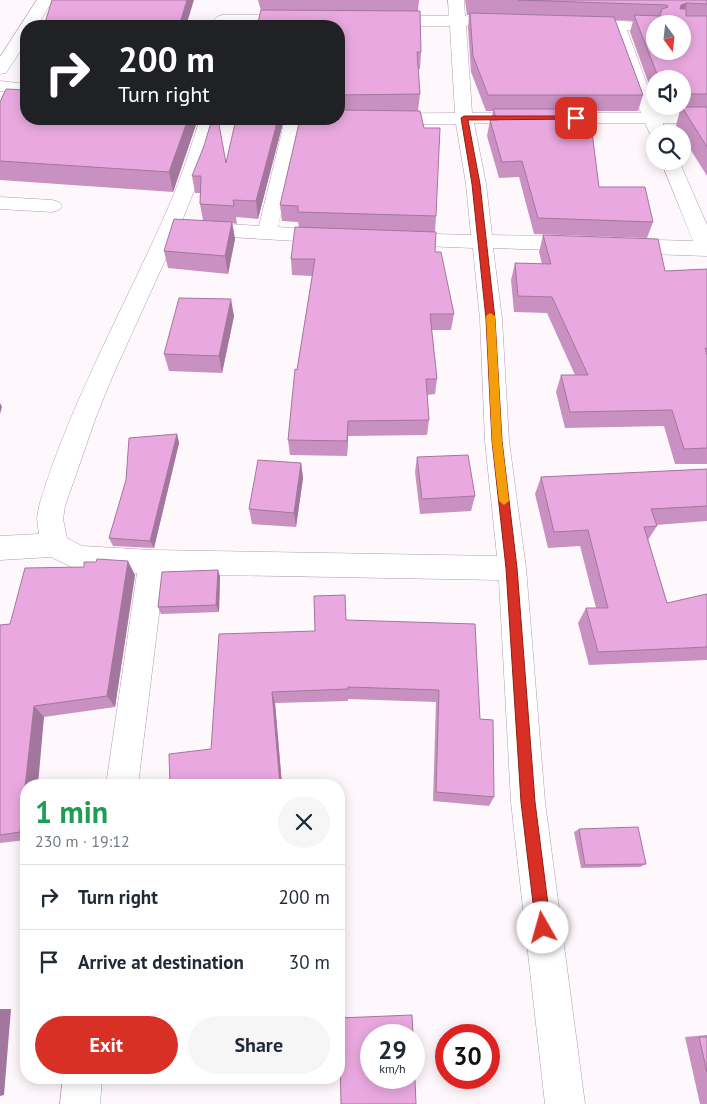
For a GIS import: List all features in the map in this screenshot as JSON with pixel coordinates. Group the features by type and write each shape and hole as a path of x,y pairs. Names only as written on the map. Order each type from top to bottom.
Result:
{"street":[{"path":"32,20 45,0"},
{"path":"221,20 223,0"},
{"path":"456,0 464,118 476,184 491,319 497,441 512,568 528,802 565,1104"},
{"path":"366,20 494,22"},
{"path":"570,24 646,26"},
{"path":"618,26 654,125"},
{"path":"0,69 20,39"},
{"path":"0,86 20,88"},
{"path":"345,119 464,118 646,126"},
{"path":"661,125 707,118"},
{"path":"54,545 50,517 81,420 170,227 207,125"},
{"path":"267,233 293,125"},
{"path":"378,238 707,248 674,170"},
{"path":"0,203 52,206"},
{"path":"170,227 350,238"},
{"path":"0,548 54,545 78,558 152,562 512,568"},
{"path":"123,779 152,562"},
{"path":"80,1104 82,1084"}],"building":[{"path":"52,0 187,0 181,20 46,20"},
{"path":"518,0 707,0 707,4 687,3 681,5 680,9 686,9 686,15 660,15 662,9 668,7 667,5"},
{"path":"261,10 420,11 421,52 417,52 420,94 345,95 345,20 258,20"},
{"path":"470,13 614,17 643,95 488,95 473,56"},
{"path":"634,15 646,15 646,46"},
{"path":"691,16 707,16 707,94 691,94 691,70 655,70 652,60 691,60"},
{"path":"6,89 20,90 20,125 186,125 169,172 0,161 0,102"},
{"path":"691,107 707,107 707,147 687,115 691,115"},
{"path":"493,109 589,109 599,187 645,187 653,222 538,218 522,161 502,162 490,120 497,120"},
{"path":"345,110 420,111 424,128 440,128 436,216 298,212 298,206 280,205 299,125 345,125"},
{"path":"210,125 219,125 226,163 235,125 276,125 256,201 233,200 234,206 200,204 201,176 192,176"},
{"path":"174,219 232,222 225,256 164,251"},
{"path":"295,227 436,232 435,252 441,252 454,314 430,314 437,379 426,379 429,420 348,421 347,441 288,440 295,369 297,370 315,259 291,259"},
{"path":"543,235 658,239 665,271 707,269 707,349 705,348 707,355 707,448 684,449 672,410 570,412 561,375 588,375 552,297 518,296 515,263 551,264"},
{"path":"179,298 231,299 219,356 164,354"},
{"path":"177,434 150,541 109,538 126,480 129,438"},
{"path":"468,455 475,496 422,499 417,457"},
{"path":"258,460 301,463 294,513 249,509"},
{"path":"707,469 707,506 651,509 657,526 644,527 667,603 707,594 707,647 598,652 586,608 608,608 588,530 554,532 541,477"},
{"path":"97,559 128,561 107,696 34,706 26,779 20,779 20,832 0,835 0,625 10,624 25,568 84,567 84,562 96,562"},
{"path":"218,570 216,605 158,607 162,572"},
{"path":"345,595 346,620 475,624 480,719 493,720 494,797 436,792 439,690 348,687 348,689 272,692 279,779 170,779 169,754 211,749 219,634 315,631 314,596"},
{"path":"638,827 646,864 585,865 579,829"},
{"path":"412,1015 412,1024 360,1024 360,1089 415,1089 416,1104 341,1104 341,1084 345,1084 345,1018"},
{"path":"699,1037 707,1037 707,1072"}],"slow traffic":[{"path":"490,316 497,441 504,501"}],"route":[{"path":"543,928 528,802 512,568 497,441 491,319 476,184 464,118 576,118"}]}
